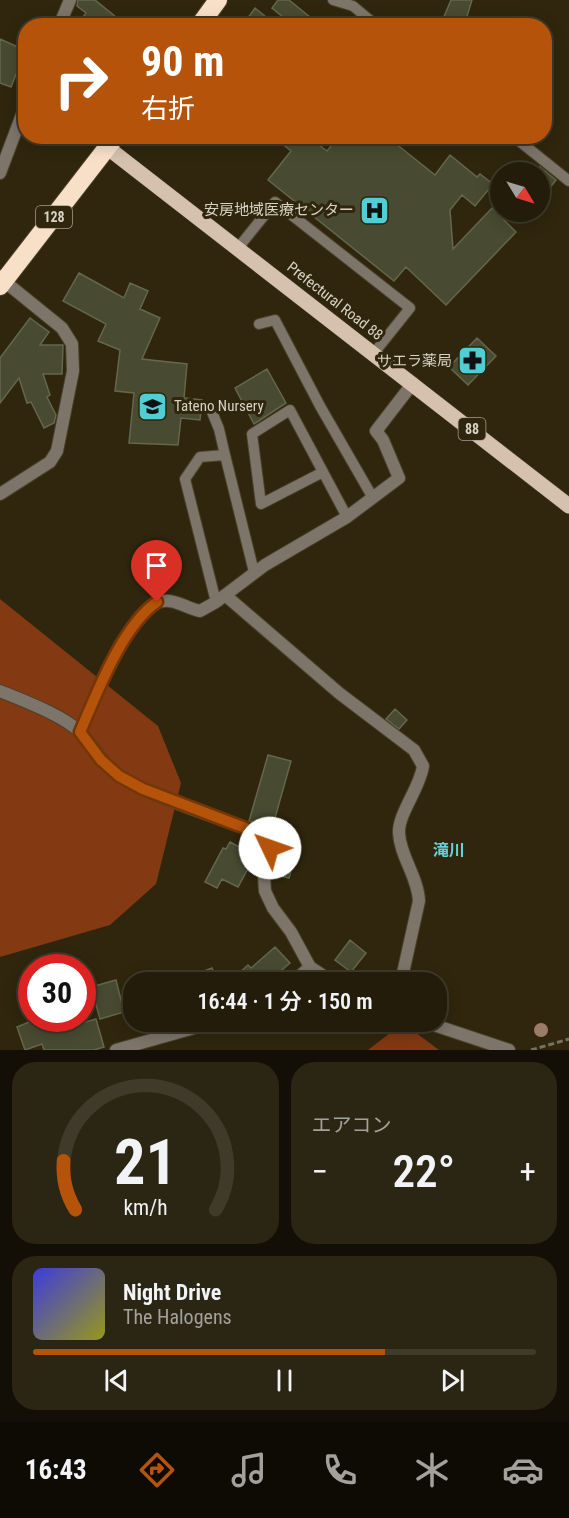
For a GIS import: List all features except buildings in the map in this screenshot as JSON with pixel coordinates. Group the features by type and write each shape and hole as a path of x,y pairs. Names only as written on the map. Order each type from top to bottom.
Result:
{"highway":[{"path":"205,18 218,0"},
{"name":"128","path":"1,280 110,144"}],"main road":[{"name":"Prefectural Road 88","path":"114,144 238,248 569,506"}],"street":[{"path":"62,18 70,0"},
{"path":"0,173 18,125"},
{"path":"0,494 50,462 57,451 73,371 72,344 62,328 1,280"},
{"path":"80,732 101,683 134,625 146,610 157,602 172,600 200,611 254,572 347,517 399,478 383,440 376,431 413,383"},
{"path":"221,598 414,750 423,766 422,777 399,831 418,888 419,901 403,972"},
{"path":"0,691 45,710 80,732 101,760 119,776 143,789 261,834 269,840 270,848 264,876 265,891 310,967 318,972"},
{"path":"304,972 310,967"},
{"path":"447,1029 508,1050"},
{"path":"116,1050 180,1032"}],"lane":[{"path":"333,0 353,6 367,18"},
{"path":"523,144 569,182"},
{"path":"238,248 275,202 410,308 374,353"},
{"path":"259,324 275,320 320,406 374,498"},
{"path":"323,472 261,504 252,434 290,410 347,517"},
{"path":"212,412 219,429 254,572"},
{"path":"221,598 185,479 200,457 225,455"}],"path":[{"path":"531,1050 569,1039"}],"shaded area":[{"path":"0,599 158,726 181,783 156,884 110,925 0,957"},
{"path":"391,1032 415,1032 439,1050 368,1050"}],"place":[{"name":"安房地域医療センター","path":"375,210"},
{"name":"サエラ薬局","path":"473,361"},
{"name":"Tateno Nursery","path":"153,406"}],"district":[{"name":"滝川","path":"449,850"}],"route":[{"path":"157,602 146,610 134,625 117,653 80,732 101,760 119,776 143,789 261,834 269,840 270,848"}]}
